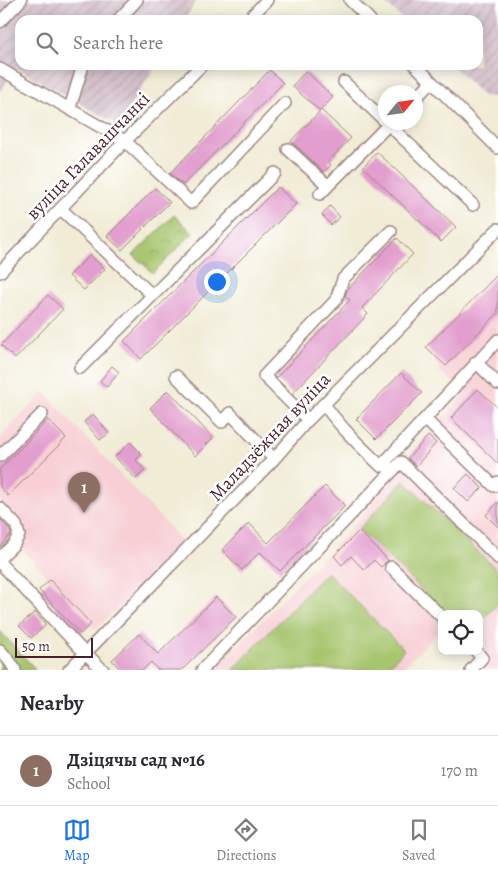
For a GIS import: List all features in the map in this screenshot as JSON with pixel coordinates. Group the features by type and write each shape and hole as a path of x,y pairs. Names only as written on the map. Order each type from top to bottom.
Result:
{"street":[{"path":"0,22 21,0"},
{"path":"123,15 137,0"},
{"path":"253,15 267,0"},
{"path":"350,0 365,15"},
{"path":"0,69 125,140 190,203 285,103"},
{"path":"70,108 81,70"},
{"name":"вуліца Галавашчанкі","path":"0,272 125,140 197,70"},
{"path":"420,70 496,141"},
{"path":"344,82 378,113"},
{"path":"423,91 432,82"},
{"path":"288,149 324,190 384,130"},
{"path":"396,130 473,205"},
{"path":"80,368 275,173"},
{"path":"61,208 152,295"},
{"name":"Маладзёжная вуліца","path":"69,670 274,459 308,420 498,229"},
{"path":"308,420 264,376 336,300 343,279 391,231"},
{"path":"381,466 498,340"},
{"path":"476,362 498,384"},
{"path":"176,376 222,422 230,413 274,459"},
{"path":"324,404 335,420 381,466"},
{"path":"0,456 42,414"},
{"path":"424,419 494,486 498,482"},
{"path":"381,466 401,462"},
{"path":"401,462 498,558"},
{"path":"202,670 401,462"},
{"path":"0,508 16,525 19,535 14,544 0,558"},
{"path":"0,563 103,670"},
{"path":"391,567 438,614"},
{"path":"0,650 11,663 14,670"},
{"path":"471,670 482,658 479,655"}],"shaded area":[{"path":"0,0 197,0 187,15 15,15 15,67 0,92"},
{"path":"382,0 498,0 498,97 483,96 457,70 483,70 483,15 398,15"},
{"path":"20,70 153,70 118,125"},
{"path":"495,276 498,279 498,670 485,670 470,655 483,655 483,610 438,610 438,632 401,670 214,670 353,527 406,460 466,392 441,373 426,347"},
{"path":"44,392 182,541 96,630 19,546 27,538 20,530 24,525 0,501 0,438"}],"green space":[{"path":"174,215 193,233 153,273 133,255"},
{"path":"404,481 498,571 498,604 483,619 483,610 443,610 359,529"},
{"path":"327,572 404,650 385,670 233,670"},
{"path":"0,631 36,670 0,670"}],"building":[{"path":"270,70 283,83 183,185 170,173"},
{"path":"306,71 333,97 321,110 351,138 328,162 331,165 324,172 291,141 320,111 292,86"},
{"path":"377,152 456,227 441,242 363,167"},
{"path":"278,187 296,204 141,359 124,341"},
{"path":"155,188 170,202 122,250 107,236"},
{"path":"330,206 340,217 331,225 322,215"},
{"path":"397,238 413,254 362,308 368,314 292,394 276,378 350,300 345,296 347,290"},
{"path":"90,255 105,269 84,290 69,276"},
{"path":"498,274 498,313 446,366 426,347"},
{"path":"48,295 63,309 15,359 1,345"},
{"path":"112,366 119,372 107,387 100,381"},
{"path":"401,373 422,393 376,439 356,419"},
{"path":"478,389 498,408 498,464 451,418"},
{"path":"168,390 213,438 195,456 150,408"},
{"path":"93,414 109,433 100,440 84,422"},
{"path":"48,420 66,438 8,496 0,487 0,469"},
{"path":"428,436 436,443 416,466 408,458"},
{"path":"130,442 142,454 136,460 145,470 136,479 115,457"},
{"path":"468,474 482,488 468,502 454,488"},
{"path":"325,486 345,506 280,571 260,552 242,570 222,550 249,523 268,543"},
{"path":"498,502 498,527 486,515"},
{"path":"0,519 11,534 0,547"},
{"path":"359,531 388,560 381,567 374,560 364,570 351,556 342,565 334,556"},
{"path":"50,580 91,624 80,634 39,590"},
{"path":"216,597 236,617 182,670 158,670 151,662 143,670 121,670 112,660 139,634 158,654"},
{"path":"35,612 46,625 31,638 19,626"}],"place":[{"name":"Дзіцячы сад №16","path":"84,513"}]}
